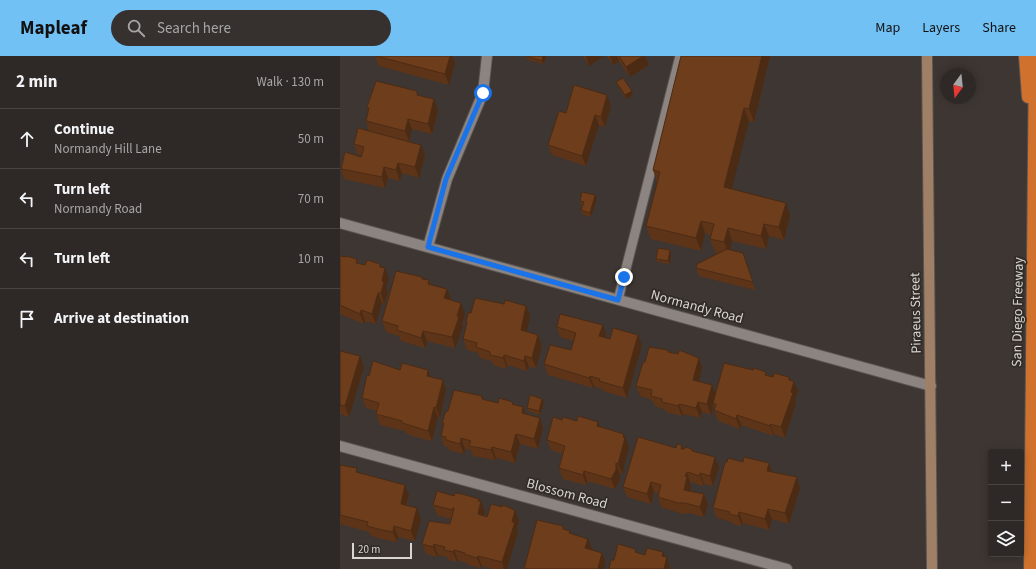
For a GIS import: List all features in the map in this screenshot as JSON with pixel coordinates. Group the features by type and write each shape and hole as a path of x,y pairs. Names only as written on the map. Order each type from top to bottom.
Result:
{"highway":[{"path":"1025,56 1034,172"},
{"name":"San Diego Freeway","path":"1030,569 1035,56"}],"main road":[{"name":"Piraeus Street","path":"927,56 932,569"}],"street":[{"path":"428,247 446,179 483,93 487,56"},
{"name":"Normandy Road","path":"340,223 931,386"},
{"name":"Blossom Road","path":"340,446 787,569"}],"lane":[{"path":"618,300 680,56"}],"building":[{"path":"376,56 450,56 445,74"},
{"path":"526,56 543,56 542,61"},
{"path":"619,56 643,56 626,67"},
{"path":"681,56 762,56 749,109 744,108 724,187 786,203 779,227 764,224 761,236 728,228 724,242 710,239 714,224 701,221 696,238 646,226 660,172 653,170"},
{"path":"623,78 632,91 625,95 616,82"},
{"path":"376,81 417,91 417,95 434,99 428,124 408,119 405,131 366,121 369,108 367,107"},
{"path":"574,85 607,95 601,117 595,115 582,156 548,145 559,111 566,113"},
{"path":"358,128 421,145 415,167 398,163 396,170 384,167 382,177 341,169 345,152 361,157 364,147 354,144"},
{"path":"582,192 595,195 590,213 581,210 584,202 580,201"},
{"path":"658,248 670,250 668,261 656,259"},
{"path":"727,249 743,253 753,282 696,268 697,264"},
{"path":"340,256 357,259 356,263 365,265 367,260 380,264 380,267 385,268 382,281 384,282 381,293 378,293 372,314 361,310 360,314 340,305"},
{"path":"396,271 429,280 428,284 447,289 444,298 461,303 457,316 459,317 452,337 423,331 421,338 397,330 398,326 382,321"},
{"path":"475,298 504,304 505,300 526,306 521,330 538,335 532,358 525,356 524,361 504,355 503,358 490,355 490,352 476,347 477,343 463,339 468,313 471,313"},
{"path":"560,314 603,325 599,336 610,339 613,328 638,335 623,388 599,381 600,379 590,376 589,378 544,364 550,345 571,350 576,333 557,327"},
{"path":"649,347 668,350 668,352 678,354 679,350 699,358 693,380 712,385 707,404 698,402 696,408 662,402 662,399 651,396 652,390 636,386"},
{"path":"340,351 360,356 345,406 340,405"},
{"path":"373,361 400,370 402,363 428,370 427,376 443,380 428,431 402,423 402,421 376,414 379,403 362,398 367,375 369,376"},
{"path":"724,363 753,370 754,368 766,372 765,375 773,377 774,373 789,377 789,380 794,381 791,392 793,393 781,427 770,424 770,426 737,415 736,419 714,410 716,404 713,403"},
{"path":"454,390 482,396 482,399 498,403 499,398 523,407 522,413 540,418 534,439 516,434 511,452 492,447 491,450 469,446 471,441 461,438 460,444 446,440 446,437 441,436 444,423 442,423 446,411 448,411"},
{"path":"530,395 542,399 539,411 527,408"},
{"path":"578,416 598,422 597,426 624,434 623,437 625,438 618,464 616,463 616,470 611,479 584,471 583,475 559,468 565,446 547,440 553,417 562,420 563,417 577,421"},
{"path":"638,437 676,448 677,444 682,445 681,449 684,449 685,447 692,449 692,451 715,457 710,476 700,473 700,476 687,472 685,476 687,477 684,490 704,494 700,507 685,503 678,503 658,497 661,485 651,482 647,494 623,487"},
{"path":"744,457 769,463 767,471 797,477 785,513 768,509 765,519 739,512 738,516 729,514 730,512 713,508 725,462 727,462 728,458 743,462"},
{"path":"340,465 357,468 356,472 405,485 401,504 417,508 411,531 394,526 393,532 382,530 367,526 368,522 340,515"},
{"path":"437,491 454,496 455,493 462,494 479,499 478,501 481,501 478,514 487,517 491,504 502,507 503,505 515,510 512,522 515,522 502,562 478,556 477,558 454,550 453,552 444,550 445,547 434,544 433,547 422,544 429,521 450,524 454,508 452,510 433,505"},
{"path":"537,520 563,526 563,529 570,531 569,533 588,539 585,548 602,553 598,569 524,569"},
{"path":"618,544 632,548 636,550 635,552 645,555 647,548 663,552 662,556 667,557 664,569 609,569 611,560 614,560"}],"route":[{"path":"483,93 446,179 428,247 618,300 624,277"}]}
